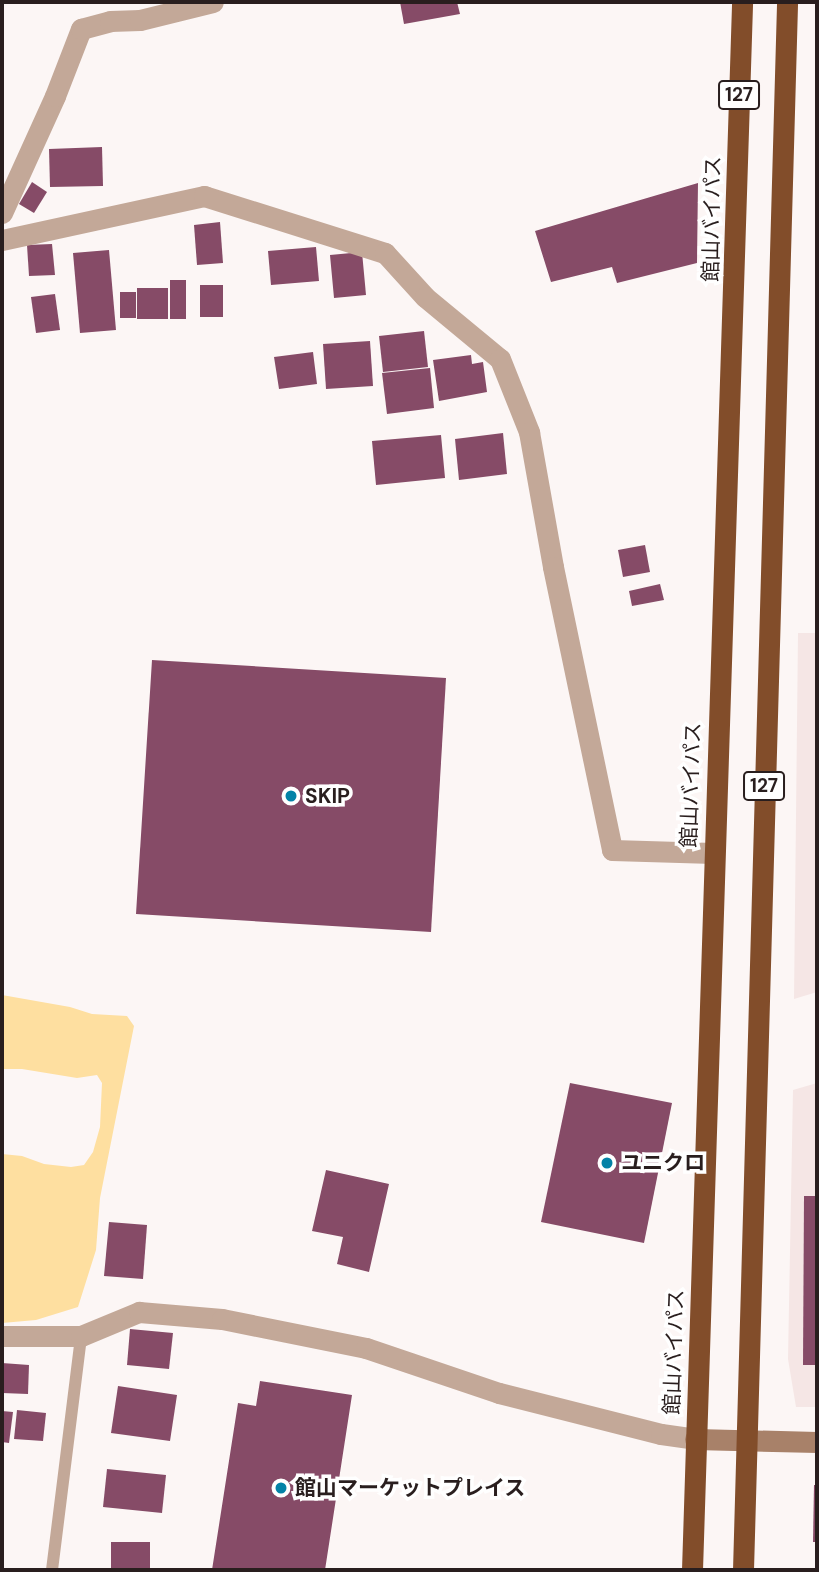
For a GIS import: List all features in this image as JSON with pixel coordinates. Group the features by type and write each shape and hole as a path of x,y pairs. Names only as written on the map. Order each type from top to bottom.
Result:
{"highway":[{"name":"館山バイパス","path":"692,1570 742,2"},
{"name":"127","path":"743,1570 787,2"}],"street":[{"path":"2,213 55,96 80,29 110,21 140,20 213,2"},
{"path":"2,240 204,195 385,253 425,297 500,359 529,432 553,567 612,850 713,853"},
{"path":"2,1336 80,1336 139,1312 222,1319 366,1348 499,1393 661,1434 695,1439 817,1442"}],"lane":[{"path":"52,1570 80,1336"}],"shaded area":[{"path":"798,633 817,633 817,992 794,999"},
{"path":"2,995 70,1007 92,1014 127,1016 134,1026 100,1198 96,1250 78,1307 36,1320 2,1323 2,1154 22,1156 44,1164 71,1167 84,1165 93,1152 100,1127 102,1083 97,1075 77,1078 22,1069 2,1069"},
{"path":"817,1083 817,1407 796,1407 788,1359 793,1090"}],"building":[{"path":"400,2 457,2 460,14 404,24"},
{"path":"102,147 103,186 50,187 49,149"},
{"path":"32,182 47,192 34,213 19,204"},
{"path":"698,183 697,263 617,283 612,267 551,282 535,231"},
{"path":"220,222 223,263 197,265 194,225"},
{"path":"52,244 55,275 29,276 27,245"},
{"path":"316,247 319,281 271,285 268,251"},
{"path":"109,250 116,330 80,333 73,253"},
{"path":"362,252 366,295 334,298 330,255"},
{"path":"170,280 186,280 186,319 170,319"},
{"path":"200,285 223,285 223,317 200,317"},
{"path":"137,288 168,288 168,319 137,319"},
{"path":"120,292 136,292 136,318 120,318"},
{"path":"55,294 60,330 36,333 31,297"},
{"path":"424,331 428,367 383,372 379,336"},
{"path":"370,341 373,386 326,389 323,344"},
{"path":"313,352 317,384 279,389 274,357"},
{"path":"471,355 472,364 483,362 487,392 439,401 433,360"},
{"path":"430,368 434,408 387,414 382,373"},
{"path":"503,433 507,474 459,480 455,439"},
{"path":"441,435 445,478 376,485 372,441"},
{"path":"645,545 650,572 623,577 618,550"},
{"path":"660,584 664,600 632,606 629,591"},
{"name":"SKIP","path":"152,660 446,678 431,932 136,914"},
{"name":"ユニクロ","path":"570,1083 672,1103 644,1243 541,1222"},
{"path":"326,1170 389,1184 369,1272 337,1264 343,1237 312,1231"},
{"path":"804,1196 817,1196 817,1365 803,1365"},
{"path":"109,1222 147,1225 143,1279 104,1276"},
{"path":"130,1329 173,1333 169,1369 127,1365"},
{"path":"2,1363 29,1365 28,1394 2,1393"},
{"name":"館山マーケットプレイス","path":"260,1381 352,1395 325,1570 212,1570 238,1403 256,1406"},
{"path":"118,1386 177,1395 170,1441 111,1433"},
{"path":"17,1410 46,1413 43,1441 14,1439"},
{"path":"2,1411 13,1412 9,1443 2,1442"},
{"path":"107,1469 166,1475 162,1513 103,1507"},
{"path":"814,1485 817,1485 817,1542 813,1542"},
{"path":"111,1542 150,1542 150,1570 111,1570"}],"place":[{"name":"SKIP","path":"291,796"},
{"name":"ユニクロ","path":"607,1163"},
{"name":"館山マーケットプレイス","path":"281,1488"}]}
